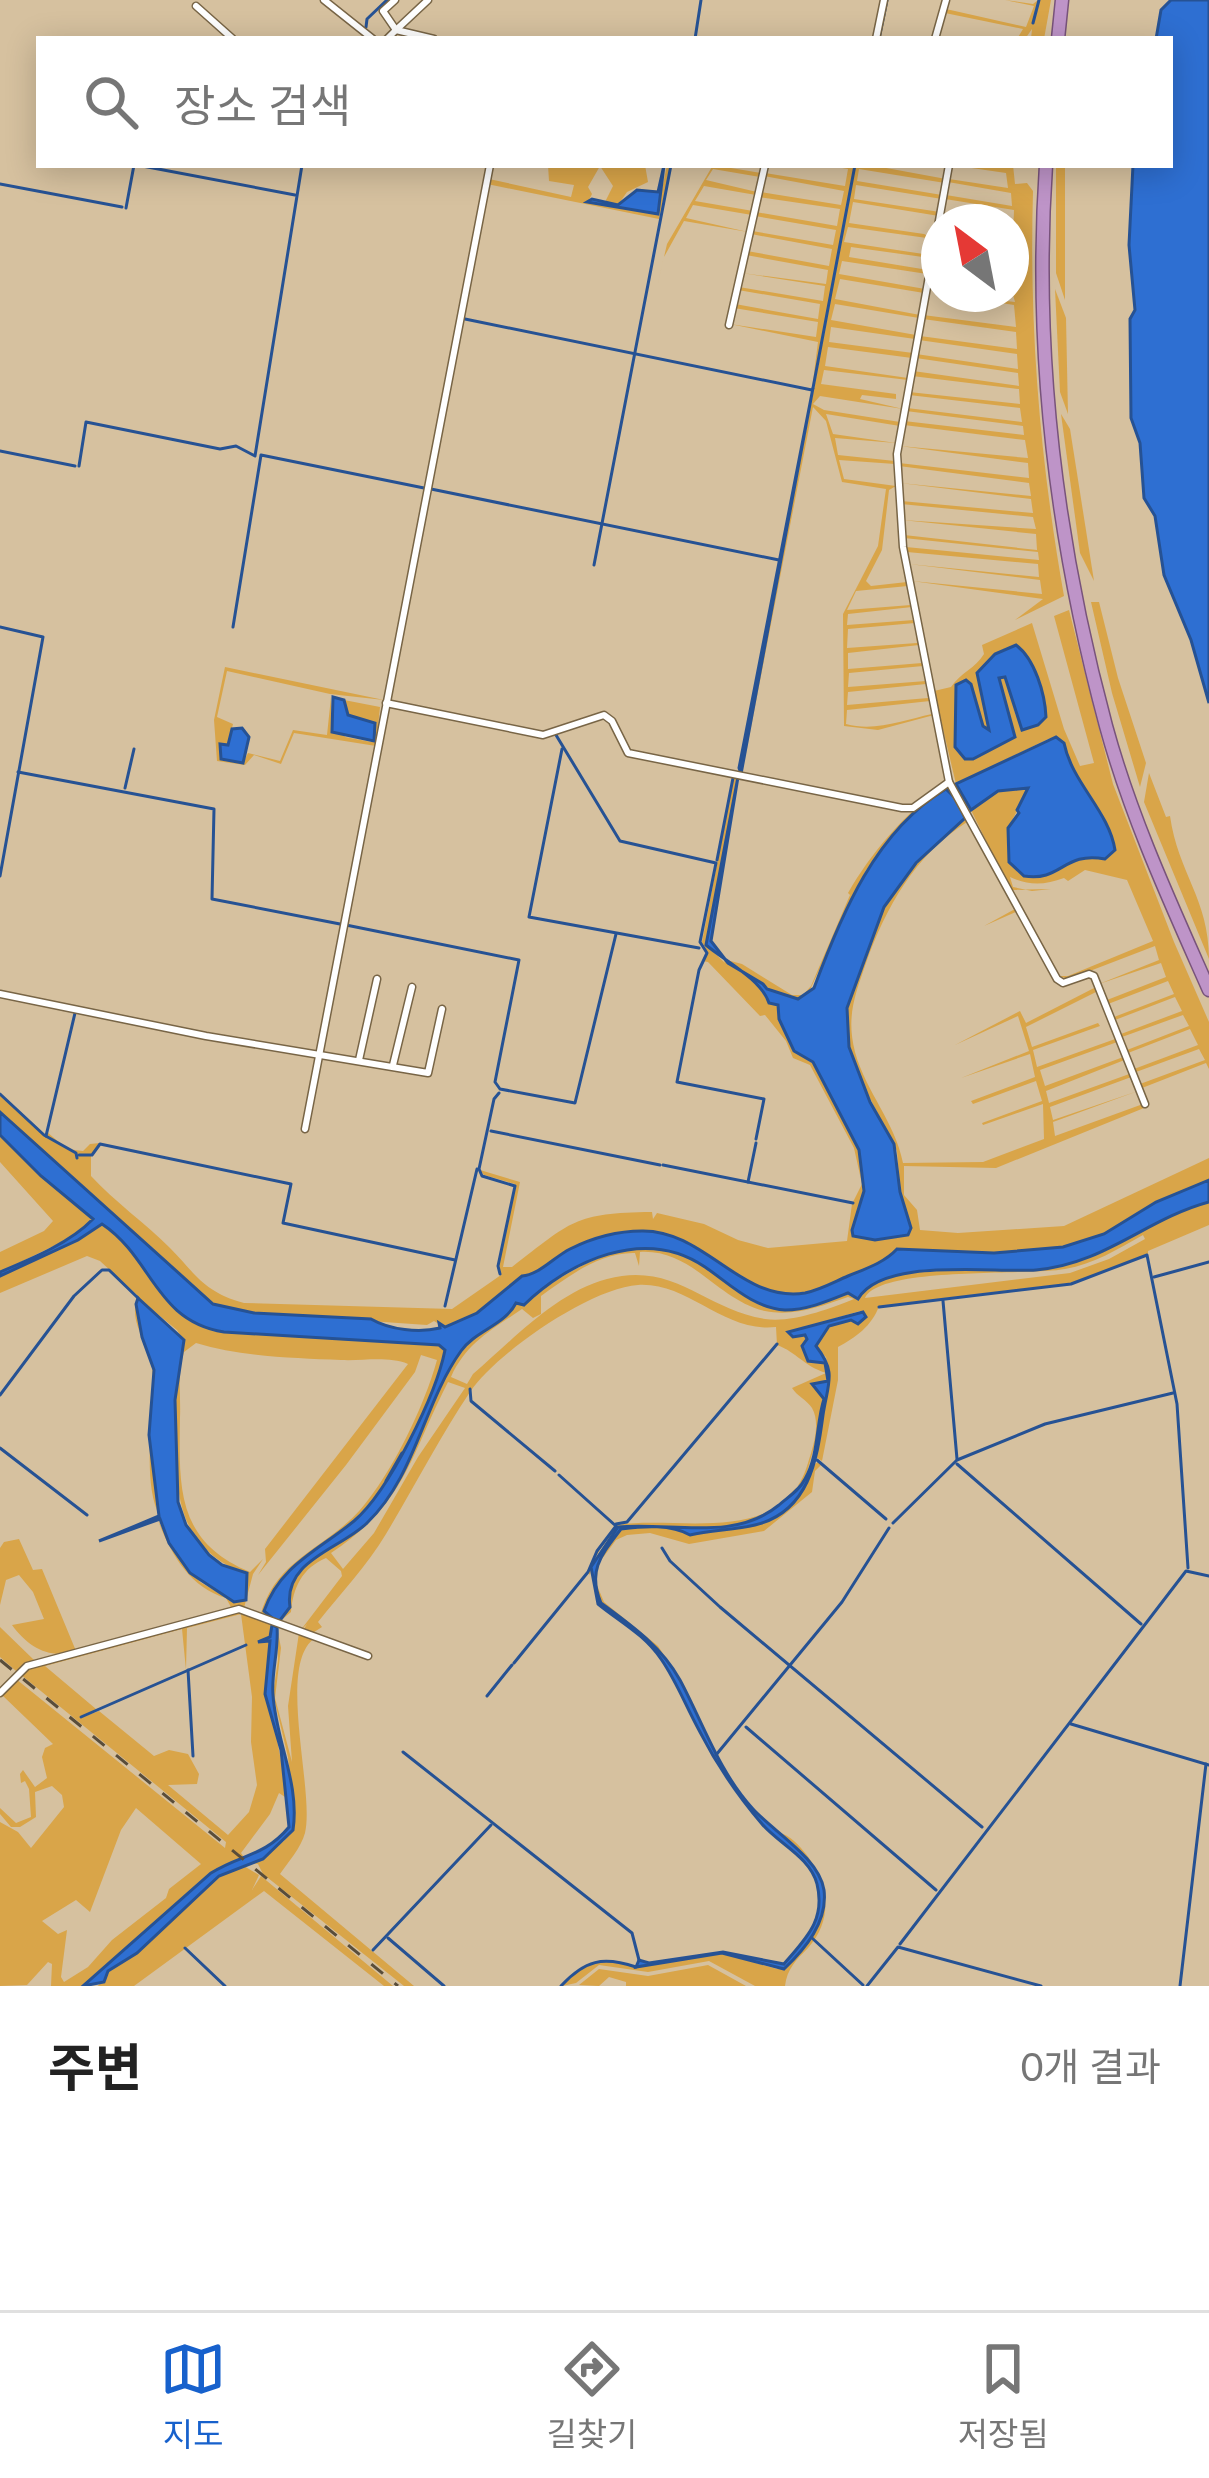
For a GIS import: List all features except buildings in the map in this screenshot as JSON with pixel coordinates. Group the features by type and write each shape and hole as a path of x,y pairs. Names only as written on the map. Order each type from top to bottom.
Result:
{"highway":[{"path":"1058,36 1062,0"},
{"path":"1046,168 1041,248 1050,434 1080,612 1106,726 1145,842 1209,990"}],"street":[{"path":"324,0 369,36"},
{"path":"395,0 383,11 396,30 421,36"},
{"path":"390,36 428,0"},
{"path":"877,36 884,0"},
{"path":"936,36 946,0"},
{"path":"196,6 229,36"},
{"path":"305,1130 489,168"},
{"path":"729,325 764,168"},
{"path":"948,168 897,461 903,547 949,782 1057,979 1066,982 1089,974 1096,980 1145,1104"},
{"path":"386,703 543,735 604,715 628,753 902,808 913,808 949,782"},
{"path":"359,1060 377,979"},
{"path":"393,1065 412,987"},
{"path":"0,994 317,1057 324,1054 428,1073 442,1009"},
{"path":"0,1693 27,1666 233,1610 368,1656"}],"shaded area":[{"path":"1005,0 1033,4 1038,0 1036,17 1039,0 1051,0 1045,36 1031,36 1032,29 1027,36 1019,36 1023,29 945,13 946,9 1026,27 1034,6"},
{"path":"548,168 599,168 588,187 592,194 588,202 657,214 666,168 670,168 659,219 487,184 489,179 571,197 574,185 549,181"},
{"path":"601,168 646,168 648,182 627,192 618,205 605,202 613,186"},
{"path":"711,168 761,173 760,177 713,169 706,180 756,195 704,186 695,201 753,211 752,215 693,205 686,218 748,232 684,221 664,257"},
{"path":"842,168 886,168 946,179 945,183 859,169 857,181 942,195 942,199 856,185 854,199 921,209 921,213 853,202 849,223 921,237 848,227 844,242 921,254 851,247 849,257 921,269 921,273 842,261 839,274 921,288 921,292 840,279 835,299 920,315 835,304 831,320 916,335 915,339 831,327 829,342 913,353 912,358 828,347 825,366 908,380 824,370 821,384 896,394 896,399 862,395 860,399 903,409 820,396 813,404 824,410 900,422 900,426 826,414 833,434 896,443 835,438 838,455 895,461 839,460 844,479 896,486 889,490 882,550 866,581 871,586 907,582 908,578 934,715 878,730 844,726 843,614 878,546 886,489 842,482 826,421 813,407 742,774 844,228 812,389 818,342 730,324 816,337 818,322 734,308 735,304 818,319 820,304 738,290 823,301 825,286 742,273 826,284 828,270 746,255 747,251 829,266 832,249 751,234 833,245 836,230 755,216 756,212 837,226 840,209 759,197 760,192 841,205 844,191 765,173 845,186 848,169","holes":["908,586 911,605 847,610 856,591","912,607 914,620 847,625 848,614","915,623 917,643 847,648 848,629","919,645 922,663 848,669 848,653","923,666 926,681 848,687 849,673","926,684 928,698 847,705 848,692","930,701 932,714 879,726 846,724 847,710"]},
{"path":"972,168 1013,168 1015,184 1027,183 1033,191 1038,394 1064,596 1015,620 1043,599 912,581 1042,594 1040,580 909,564 1039,577 1038,564 907,552 906,547 1039,560 1038,552 904,535 1037,550 1036,534 902,520 1036,529 1033,517 901,501 1033,513 1031,499 900,483 1031,496 1029,483 899,466 1029,478 1028,463 900,446 1028,458 1025,440 904,425 904,421 1024,435 1023,426 906,411 1022,422 1020,408 909,395 1020,404 1019,389 912,376 913,371 1019,386 1018,373 916,358 916,354 1018,369 1017,354 919,340 920,336 1017,349 1016,332 923,319 923,315 1016,327 1015,312 1029,312 1029,204 1012,204 1011,193 948,182 1008,188 1006,173"},
{"path":"1056,168 1065,168 1065,300 1056,273"},
{"path":"946,195 1000,204 945,199"},
{"path":"1055,289 1066,318 1068,414 1060,392"},
{"path":"1061,414 1070,429 1094,581 1080,553"},
{"path":"1091,602 1099,602 1146,763 1140,787 1112,693"},
{"path":"1069,610 1113,784 1209,1022 1209,1069 1206,1063 1142,1088 1140,1084 1205,1060 1199,1049 1134,1069 1198,1045 1190,1029 1128,1053 1189,1026 1183,1015 1122,1037 1182,1011 1175,997 1115,1020 1174,994 1168,981 1108,1004 1107,1000 1166,977 1161,963 1099,984 1159,960 1155,946 1069,979 1058,976 1153,941 1127,880 1085,870 1068,881 1030,883 1010,877 1013,887 1025,890 1010,890 971,810 998,791 1030,787 1008,828 1009,853 1039,878 1075,858 1105,859 1114,843 1069,763 1064,744 1056,737 956,784 934,691 951,687 977,663 984,654 982,645 1032,623 1080,766 1094,763 1054,616","holes":["1011,647 1041,693 1016,716 1005,677 999,678 1014,737 992,749 955,747 956,724 973,690 983,726 989,730 977,673 995,654"]},
{"path":"225,667 384,700 330,694 227,671 217,717 233,724 228,745 221,744 243,763 248,753 280,761 293,730 327,735 331,697 331,712 345,737 371,742 376,727 348,715 344,700 380,707 376,746 294,733 281,764 254,755 245,765 217,761 214,720"},
{"path":"1149,773 1166,817 1170,816 1179,854 1199,902 1209,959 1144,802"},
{"path":"734,776 738,777 706,945 725,963 723,959 742,964 792,995 803,995 811,986 848,893 878,849 928,798 942,787 949,788 1018,911 984,926 1015,909 967,822 917,866 883,922 858,985 851,1028 860,1067 894,1134 903,1163 983,1162 1044,1139 1043,1104 982,1123 1042,1101 1036,1081 971,1101 1035,1077 1030,1054 961,1078 1029,1051 1018,1016 955,1045 1020,1011 1026,1023 1096,987 1098,991 1026,1027 1032,1047 1100,1026 1033,1050 1037,1067 1120,1041 1040,1070 1045,1086 1127,1059 1046,1091 1049,1103 1134,1076 1050,1107 1053,1120 1138,1091 1053,1122 1055,1136 1143,1104 1144,1108 996,1168 904,1166 904,1195 917,1210 920,1230 958,1233 1064,1226 1209,1158 1209,1180 1156,1202 1104,1234 1063,1247 994,1253 897,1249 868,1267 798,1293 756,1285 701,1250 661,1233 611,1234 562,1253 521,1276 477,1313 444,1327 434,1321 427,1325 254,1313 213,1304 0,1112 0,1094 44,1135 47,1132 67,1149 83,1151 100,1143 91,1155 91,1176 201,1281 244,1303 452,1309 501,1275 515,1184 480,1170 520,1182 503,1267 512,1267 575,1223 626,1213 652,1212 653,1219 657,1213 704,1224 768,1248 847,1241 852,1204 862,1184 854,1148 810,1065 793,1058 765,1015 760,1016 702,961 708,953 702,942","holes":["943,790 950,790 965,818 916,863 884,907 850,993 849,1047 857,1073 897,1151 900,1192 911,1228 906,1236 856,1237 851,1232 865,1186 857,1144 815,1065 795,1051 777,1005 769,1003 752,978 785,996 807,996 866,870 911,818"]},
{"path":"0,1135 94,1219 72,1237 0,1272 0,1252 44,1231 53,1221 0,1162"},
{"path":"1209,1202 1209,1225 1148,1255 1071,1283 879,1306 862,1331 838,1347 838,1380 822,1461 816,1457 823,1416 805,1479 796,1488 810,1457 816,1421 812,1408 792,1388 826,1373 777,1345 776,1327 739,1323 656,1286 618,1289 545,1325 482,1377 379,1546 318,1622 322,1627 311,1634 302,1632 307,1624 300,1631 342,1576 326,1558 305,1573 291,1612 278,1623 290,1607 290,1591 304,1567 356,1532 384,1504 461,1351 517,1303 521,1305 588,1263 637,1248 662,1249 687,1256 755,1301 793,1310 848,1293 859,1299 871,1286 913,1273 1061,1266","holes":["1143,1235 1145,1239 1070,1273 865,1298 876,1288 897,1281 1065,1269 1096,1260","640,1252 675,1258 733,1297 765,1311 797,1312 854,1299 776,1320 744,1314 652,1276 607,1279 553,1306 467,1384 451,1377 481,1338 522,1309 533,1318 541,1314 541,1296 574,1273 622,1254 635,1253 639,1266","860,1311 866,1316 859,1324 838,1322 822,1336 816,1349 828,1366 806,1343 805,1335 794,1337 789,1332","448,1382 465,1388 374,1533 343,1569 331,1553 376,1516 414,1455"]},
{"path":"102,1224 133,1254 169,1302 201,1326 224,1332 439,1345 445,1350 424,1410 390,1476 353,1521 281,1579 265,1613 271,1619 260,1617 277,1582 289,1568 360,1510 384,1478 415,1418 437,1360 421,1355 415,1372 258,1575 266,1562 265,1549 408,1364 384,1359 269,1356 196,1343 184,1352 180,1467 187,1510 208,1545 226,1559 250,1572 263,1559 253,1574 244,1608 232,1609 226,1598 202,1586 183,1568 158,1520 200,1582 234,1602 246,1600 248,1575 204,1547 183,1511 176,1442 177,1378 183,1340 177,1330 139,1299 136,1304 154,1370 153,1389 150,1358 135,1315 135,1306 138,1296 100,1261 87,1256 0,1293 0,1276"},
{"path":"150,1443 160,1517 151,1484"},
{"path":"821,1465 815,1471 812,1492 764,1531 689,1544 650,1533 627,1535 616,1540 599,1563 596,1583 604,1602 658,1646 685,1687 715,1753 677,1676 646,1638 599,1600 593,1577 596,1563 619,1531 629,1526 622,1529 615,1533 609,1539 595,1559 590,1575 588,1572 597,1551 617,1525 726,1522 776,1507 784,1500 772,1512 756,1522 702,1530 668,1528 709,1532 754,1524 792,1503 805,1487 812,1466"},
{"path":"19,1539 33,1570 42,1569 76,1651 40,1650 12,1625 44,1619 33,1592 19,1575 6,1580 0,1605 0,1548 4,1542"},
{"path":"237,1611 272,1625 269,1689 288,1799 279,1793 270,1814 241,1853 246,1860 211,1873 83,1986 51,1986 52,1964 48,1962 27,1985 0,1986 0,1822 18,1832 31,1848 64,1807 62,1795 52,1786 35,1792 36,1817 20,1827 11,1827 0,1814 0,1808 16,1823 31,1817 29,1789 25,1781 21,1783 20,1774 23,1770 35,1787 47,1778 42,1757 53,1744 2,1695 16,1679 225,1848 226,1842 20,1674 30,1667","holes":["241,1614 257,1785 249,1812 228,1835 168,1785 197,1784 199,1774 188,1754 169,1750 154,1756 99,1711 80,1718 96,1709 45,1666 182,1629 186,1670 187,1628","136,1808 201,1864 112,1940 88,1967 64,1982 67,1930 58,1934 42,1921 76,1900 90,1912 121,1830"]},
{"path":"0,1627 35,1661 16,1671 0,1657"},
{"path":"277,1627 281,1648 275,1698 292,1762 288,1706 299,1633 315,1638 304,1652 298,1674 305,1833 280,1874 414,1986 404,1986 263,1874 258,1864 250,1863 284,1841 294,1827 288,1757 273,1694"},
{"path":"770,1827 805,1852 814,1865 824,1892 818,1935 793,1965 785,1986 755,1986 709,1961 648,1972 599,1965 576,1983 562,1986 582,1967 603,1960 636,1967 722,1953 786,1968 817,1921 823,1892 810,1861"},
{"path":"244,1866 259,1875 252,1890 261,1876 393,1986 384,1986 264,1891 134,1986 98,1986 108,1971 137,1953 219,1876"},
{"path":"708,1965 746,1986 626,1986 609,1977 599,1986 579,1985 599,1969 648,1976"}],"water":[{"path":"1171,0 1209,0 1209,703 1191,640 1164,575 1155,516 1144,498 1140,443 1131,418 1133,168 1173,168 1173,36 1157,36 1161,10"},
{"path":"664,168 658,214 587,202 618,205 637,190 658,192"},
{"path":"813,388 741,774 739,768"},
{"path":"1016,645 1038,678 1046,717 1022,730 1005,677 999,678 1015,737 965,759 955,747 956,685 966,680 971,684 983,726 989,730 977,673 995,654"},
{"path":"333,697 344,700 348,715 375,723 374,741 332,732"},
{"path":"242,728 249,737 243,763 221,759 220,744 228,745 232,729"},
{"path":"1056,737 1064,743 1074,771 1106,822 1115,850 1105,859 1080,859 1047,875 1024,876 1009,862 1008,828 1028,788 998,791 971,810 956,784"},
{"path":"738,777 711,941 725,959 706,945"},
{"path":"946,789 957,800 965,818 916,863 884,907 847,1008 849,1047 870,1102 894,1144 900,1192 911,1228 908,1235 875,1240 853,1236 864,1191 859,1150 813,1062 794,1051 779,1019 778,1005 769,1003 742,972 767,989 798,999 814,988 849,904 881,851 921,806"},
{"path":"0,1112 213,1304 254,1313 371,1319 414,1330 440,1328 439,1323 445,1327 477,1313 522,1276 570,1249 623,1232 664,1234 761,1287 805,1293 874,1265 897,1249 994,1253 1063,1247 1104,1234 1156,1202 1209,1180 1209,1202 1061,1266 913,1272 871,1286 858,1299 848,1293 793,1310 763,1305 705,1267 657,1249 633,1249 585,1263 524,1305 516,1303 461,1351 384,1504 356,1532 304,1567 290,1591 290,1607 278,1623 264,1611 271,1595 290,1570 354,1521 382,1488 421,1416 445,1350 439,1345 224,1332 201,1326 169,1302 133,1254 102,1224 0,1276 62,1243 93,1219 0,1135"},
{"path":"138,1298 184,1340 175,1400 178,1502 186,1525 209,1555 247,1573 246,1600 234,1602 190,1573 169,1543 160,1519 99,1541 159,1516 149,1435 154,1370 142,1337"},
{"path":"863,1312 866,1317 858,1324 851,1320 829,1326 816,1346 827,1364 829,1378 821,1432 807,1482 788,1509 755,1525 690,1535 666,1527 621,1529 599,1563 596,1581 601,1603 645,1637 664,1657 730,1779 753,1809 805,1856 824,1890 819,1924 784,1969 722,1953 636,1967 639,1960 649,1963 723,1952 784,1964 812,1928 819,1897 808,1866 762,1824 728,1780 661,1659 639,1635 598,1604 591,1567 618,1527 639,1526 702,1528 723,1527 761,1516 797,1490 813,1460 824,1399 812,1384 828,1381 825,1363 808,1361 802,1346 805,1335 793,1337 788,1332"},
{"path":"272,1625 277,1627 273,1695 291,1779 293,1830 263,1859 219,1876 137,1953 108,1971 104,1982 83,1986 211,1873 261,1850 289,1827 281,1750 265,1694 270,1641 258,1642 270,1637"}],"waterway":[{"path":"366,27 367,19 387,0"},
{"path":"695,36 701,0"},
{"path":"880,36 887,0"},
{"path":"1033,23 1039,0"},
{"path":"126,208 133,168"},
{"path":"153,168 295,195"},
{"path":"79,466 86,422 220,449 236,446 255,456 302,168"},
{"path":"594,565 670,168"},
{"path":"813,388 854,168"},
{"path":"0,184 122,207"},
{"path":"465,319 812,390"},
{"path":"0,451 75,466"},
{"path":"233,627 261,455 424,488"},
{"path":"431,489 779,560"},
{"path":"0,627 43,637 0,876"},
{"path":"556,735 620,841 716,863 700,942 707,953 699,970 677,1082 764,1099 756,1139"},
{"path":"125,788 134,749"},
{"path":"562,749 529,917 699,948"},
{"path":"18,772 214,809 212,899 340,924"},
{"path":"717,860 733,778"},
{"path":"346,925 519,960 495,1082 500,1089 575,1103 616,934"},
{"path":"46,1136 75,1013"},
{"path":"499,1093 479,1169 482,1176 515,1186 500,1274"},
{"path":"0,1094 77,1158"},
{"path":"491,1131 660,1165"},
{"path":"748,1182 756,1143"},
{"path":"79,1155 92,1155 100,1144 291,1184 283,1223 455,1260"},
{"path":"663,1165 853,1203"},
{"path":"445,1306 477,1169"},
{"path":"879,1307 1071,1284 1147,1255 1177,1404 1188,1568"},
{"path":"1154,1277 1209,1262"},
{"path":"0,1395 74,1296 102,1270 109,1270 138,1298"},
{"path":"943,1301 957,1459"},
{"path":"616,1524 627,1522 777,1344"},
{"path":"470,1389 471,1401 555,1471"},
{"path":"893,1523 957,1460 1045,1424 1173,1393"},
{"path":"0,1448 87,1515"},
{"path":"386,1481 402,1453"},
{"path":"817,1460 886,1519"},
{"path":"957,1464 1141,1624"},
{"path":"514,1663 588,1572 616,1526 559,1475"},
{"path":"716,1755 842,1602 889,1528"},
{"path":"662,1548 720,1607 982,1827"},
{"path":"900,1944 1186,1571 1209,1576"},
{"path":"81,1717 246,1645"},
{"path":"487,1696 512,1665"},
{"path":"188,1670 193,1756"},
{"path":"1071,1724 1209,1765"},
{"path":"746,1727 936,1890"},
{"path":"403,1752 632,1933 639,1960"},
{"path":"1180,1986 1206,1764"},
{"path":"373,1950 491,1825"},
{"path":"388,1938 444,1986"},
{"path":"812,1938 863,1985"},
{"path":"867,1986 898,1947 1041,1986"},
{"path":"185,1948 225,1986"},
{"path":"561,1986 595,1963 636,1967"}],"railway":[{"path":"0,1660 398,1986"}]}
